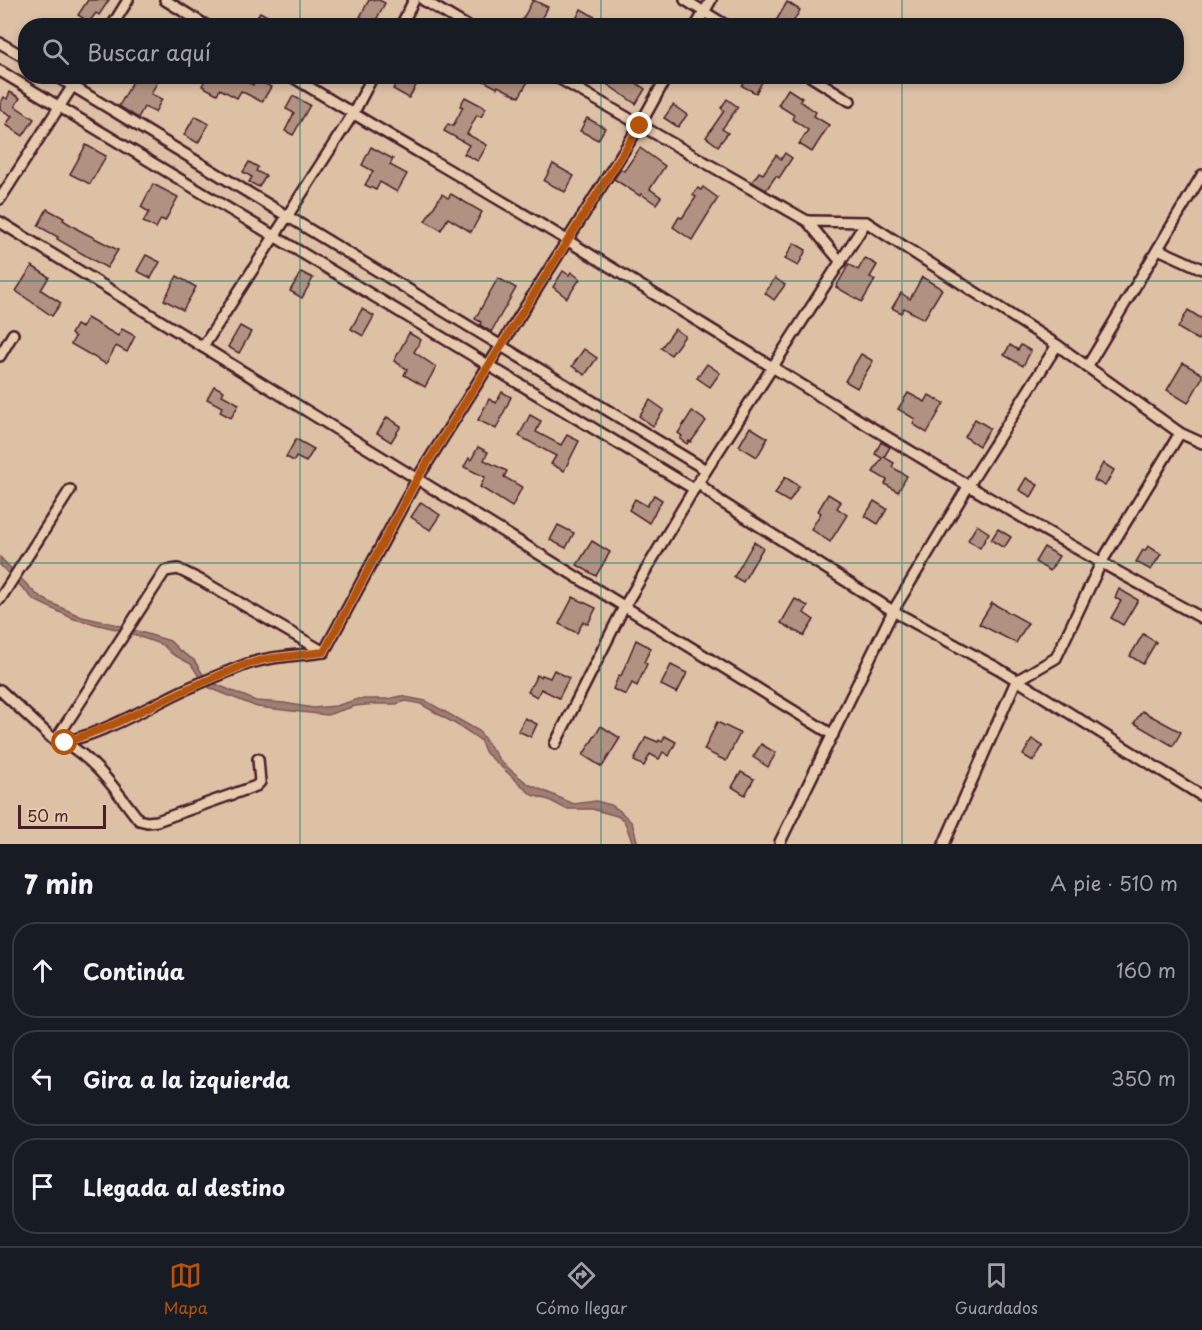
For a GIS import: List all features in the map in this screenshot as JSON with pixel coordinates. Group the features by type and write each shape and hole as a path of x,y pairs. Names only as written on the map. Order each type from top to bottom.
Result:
{"street":[{"path":"117,18 128,0"},
{"path":"165,0 194,18"},
{"path":"405,18 414,0"},
{"path":"423,0 453,18"},
{"path":"685,0 714,18"},
{"path":"701,18 711,0"},
{"path":"0,44 18,54"},
{"path":"0,71 18,82"},
{"path":"22,84 696,486 893,611 1016,681 1202,796"},
{"path":"70,84 706,470"},
{"path":"304,84 567,240 773,368 969,485 1101,563 1202,618"},
{"path":"203,347 353,114 369,84"},
{"path":"569,84 807,221 841,262"},
{"path":"324,652 417,479 640,126 663,84"},
{"path":"823,84 850,101"},
{"path":"0,199 73,86"},
{"path":"1087,367 1202,176"},
{"path":"807,221 866,222 1057,345 1180,433 1202,443"},
{"path":"0,222 832,735"},
{"path":"555,744 624,607 696,486 866,222"},
{"path":"1158,249 1202,269"},
{"path":"0,356 13,334"},
{"path":"780,842 893,611 1057,345"},
{"path":"944,844 1016,681 1056,658 1101,563 1180,433"},
{"path":"0,599 70,490"},
{"path":"60,742 165,571 178,569 204,582 324,652"},
{"path":"60,742 112,725 244,665 266,659 324,652"},
{"path":"0,690 60,742 79,750 97,768 139,820 157,821 256,786 260,782 258,759"}],"shaded area":[{"path":"0,557 36,594 51,603 82,617 170,641 194,660 202,673 213,683 256,701 313,708 336,706 358,699 388,699 400,696 426,701 479,731 501,762 528,784 574,804 596,801 619,810 632,823 638,844 633,844 624,820 617,816 592,809 566,809 549,800 532,795 486,753 480,740 421,704 406,701 396,704 355,706 327,715 257,707 210,688 191,664 172,654 163,645 120,630 74,619 34,600 0,565"}],"building":[{"path":"88,0 109,0 99,15 96,13 92,18 83,18 78,15"},
{"path":"369,0 379,0 385,3 377,18 360,17"},
{"path":"533,0 548,7 542,18 523,18"},
{"path":"787,2 800,10 796,18 778,18"},
{"path":"581,9 595,17 594,18 576,18"},
{"path":"260,12 271,18 257,18"},
{"path":"131,84 156,84 151,94 162,99 155,112 144,107 138,118 119,106"},
{"path":"203,84 265,84 271,87 262,102 241,91 237,98 220,89 217,94 202,86"},
{"path":"396,84 417,84 409,98 393,89"},
{"path":"490,84 526,84 519,97 498,86 497,88"},
{"path":"607,84 638,84 645,89 636,104"},
{"path":"743,84 761,84 756,93 742,86"},
{"path":"788,89 802,98 800,101 816,112 814,116 829,125 812,152 799,144 808,130 792,119 794,115 778,105"},
{"path":"10,92 20,98 15,106 34,119 23,136 6,125 12,116 0,109 4,97 7,99"},
{"path":"293,96 310,105 293,135 285,131 294,113 286,109"},
{"path":"465,97 486,108 481,117 477,115 467,134 487,145 478,161 464,154 469,145 444,131 448,124 453,126 463,107 460,106"},
{"path":"727,99 738,107 722,129 728,133 718,146 706,137 724,111 721,108"},
{"path":"673,105 687,115 678,127 664,118"},
{"path":"195,116 209,124 198,143 184,135"},
{"path":"587,118 605,128 598,140 580,131"},
{"path":"86,145 106,156 90,184 70,174"},
{"path":"371,147 393,159 390,165 407,174 397,192 380,182 376,190 365,185 373,171 362,165"},
{"path":"640,148 665,166 650,189 661,197 656,204 614,179 621,169 624,171"},
{"path":"785,153 792,158 779,178 776,176 766,190 752,182 759,172 763,174 776,155 781,159"},
{"path":"249,162 258,167 256,171 266,176 259,187 249,182 252,177 243,172"},
{"path":"553,164 574,176 565,192 544,181"},
{"path":"153,184 178,197 165,221 161,219 156,228 143,222 149,212 141,207"},
{"path":"703,187 718,198 692,240 673,227 696,197 693,195 698,188 701,190"},
{"path":"442,194 448,198 451,194 482,212 471,232 448,218 441,230 425,221"},
{"path":"47,209 64,218 63,220 79,230 118,250 107,268 38,226"},
{"path":"794,243 806,250 798,266 785,259"},
{"path":"146,255 160,262 151,278 137,271"},
{"path":"865,258 877,265 870,277 875,280 862,302 836,287 849,264 858,270"},
{"path":"32,266 49,277 41,290 61,303 52,316 16,291"},
{"path":"563,271 569,275 571,272 580,279 567,298 553,287"},
{"path":"301,272 313,278 302,298 290,291"},
{"path":"177,276 196,287 183,310 164,300"},
{"path":"922,277 942,289 924,319 904,308 901,313 892,308 901,293 910,299"},
{"path":"498,278 516,288 491,332 475,319"},
{"path":"775,278 785,285 774,300 765,293"},
{"path":"362,309 374,316 363,336 351,329"},
{"path":"1188,310 1202,319 1202,333 1198,340 1178,328"},
{"path":"87,318 118,336 122,329 135,336 127,352 116,346 106,364 71,344 75,337 71,334 76,325 82,328"},
{"path":"240,326 251,332 239,353 228,347"},
{"path":"675,329 685,336 671,355 661,348"},
{"path":"409,333 421,340 414,352 436,367 425,387 404,375 407,369 394,361"},
{"path":"1010,345 1018,350 1021,345 1031,351 1023,366 1004,355"},
{"path":"584,349 597,358 585,375 572,366"},
{"path":"861,354 873,361 857,388 845,381"},
{"path":"1183,363 1202,374 1188,403 1167,390"},
{"path":"707,364 720,373 710,387 697,378"},
{"path":"214,386 224,391 222,395 239,404 231,418 220,412 222,407 207,399"},
{"path":"502,392 511,397 496,429 478,420 489,399 496,403"},
{"path":"908,393 925,402 929,395 944,403 927,433 913,424 915,419 898,409"},
{"path":"650,400 664,410 653,426 639,416"},
{"path":"692,411 706,421 691,442 687,444 680,439 682,436 678,433"},
{"path":"530,415 541,421 536,432 561,445 567,435 579,441 564,471 551,464 556,456 519,436"},
{"path":"387,417 401,426 391,442 377,433"},
{"path":"975,419 990,428 979,446 965,437"},
{"path":"750,427 768,438 757,457 739,446"},
{"path":"296,439 314,449 306,462 296,457 294,461 286,457"},
{"path":"881,442 890,447 884,457 894,463 892,467 907,476 898,492 885,484 887,480 873,472 882,458 875,454"},
{"path":"478,447 488,452 484,460 507,471 504,477 522,487 512,507 480,487 485,477 464,467"},
{"path":"1103,463 1114,470 1105,486 1094,480"},
{"path":"785,477 799,486 789,502 775,494"},
{"path":"1026,478 1038,485 1031,497 1019,490"},
{"path":"828,494 841,502 837,508 847,515 830,542 811,529 821,513 818,511"},
{"path":"654,495 662,500 649,523 629,510 635,499 647,506"},
{"path":"874,501 887,509 878,524 865,516"},
{"path":"421,502 440,515 430,530 411,517"},
{"path":"558,525 574,533 566,548 550,540"},
{"path":"977,525 989,533 980,548 968,540"},
{"path":"998,529 1011,537 1004,548 991,540"},
{"path":"592,541 610,552 596,576 577,565"},
{"path":"754,542 763,548 743,582 734,577"},
{"path":"1148,546 1161,554 1151,570 1136,562"},
{"path":"1044,547 1059,556 1050,571 1035,562"},
{"path":"1119,589 1138,600 1123,625 1111,618 1121,601 1115,598"},
{"path":"573,597 596,608 588,624 583,622 577,633 559,624"},
{"path":"795,599 808,606 804,613 814,620 804,636 781,623"},
{"path":"992,603 1028,623 1016,643 979,624"},
{"path":"1143,634 1156,642 1143,664 1130,656"},
{"path":"636,640 651,648 637,686 632,683 626,695 613,689"},
{"path":"671,665 687,673 677,693 661,685"},
{"path":"554,670 569,678 559,698 541,689 537,697 528,692 537,675 550,678"},
{"path":"1142,711 1181,732 1173,746 1134,723"},
{"path":"525,718 537,724 531,737 518,731"},
{"path":"717,722 740,733 726,761 704,750"},
{"path":"601,726 620,738 602,767 583,755"},
{"path":"665,736 676,742 669,756 663,752 659,759 650,754 644,766 634,761 646,737 662,742"},
{"path":"1032,739 1043,746 1033,761 1023,755"},
{"path":"761,744 776,753 768,767 753,757"},
{"path":"741,772 754,779 745,795 732,787"}],"route":[{"path":"65,743 112,725 244,665 266,659 324,652 417,479 640,126"}]}
